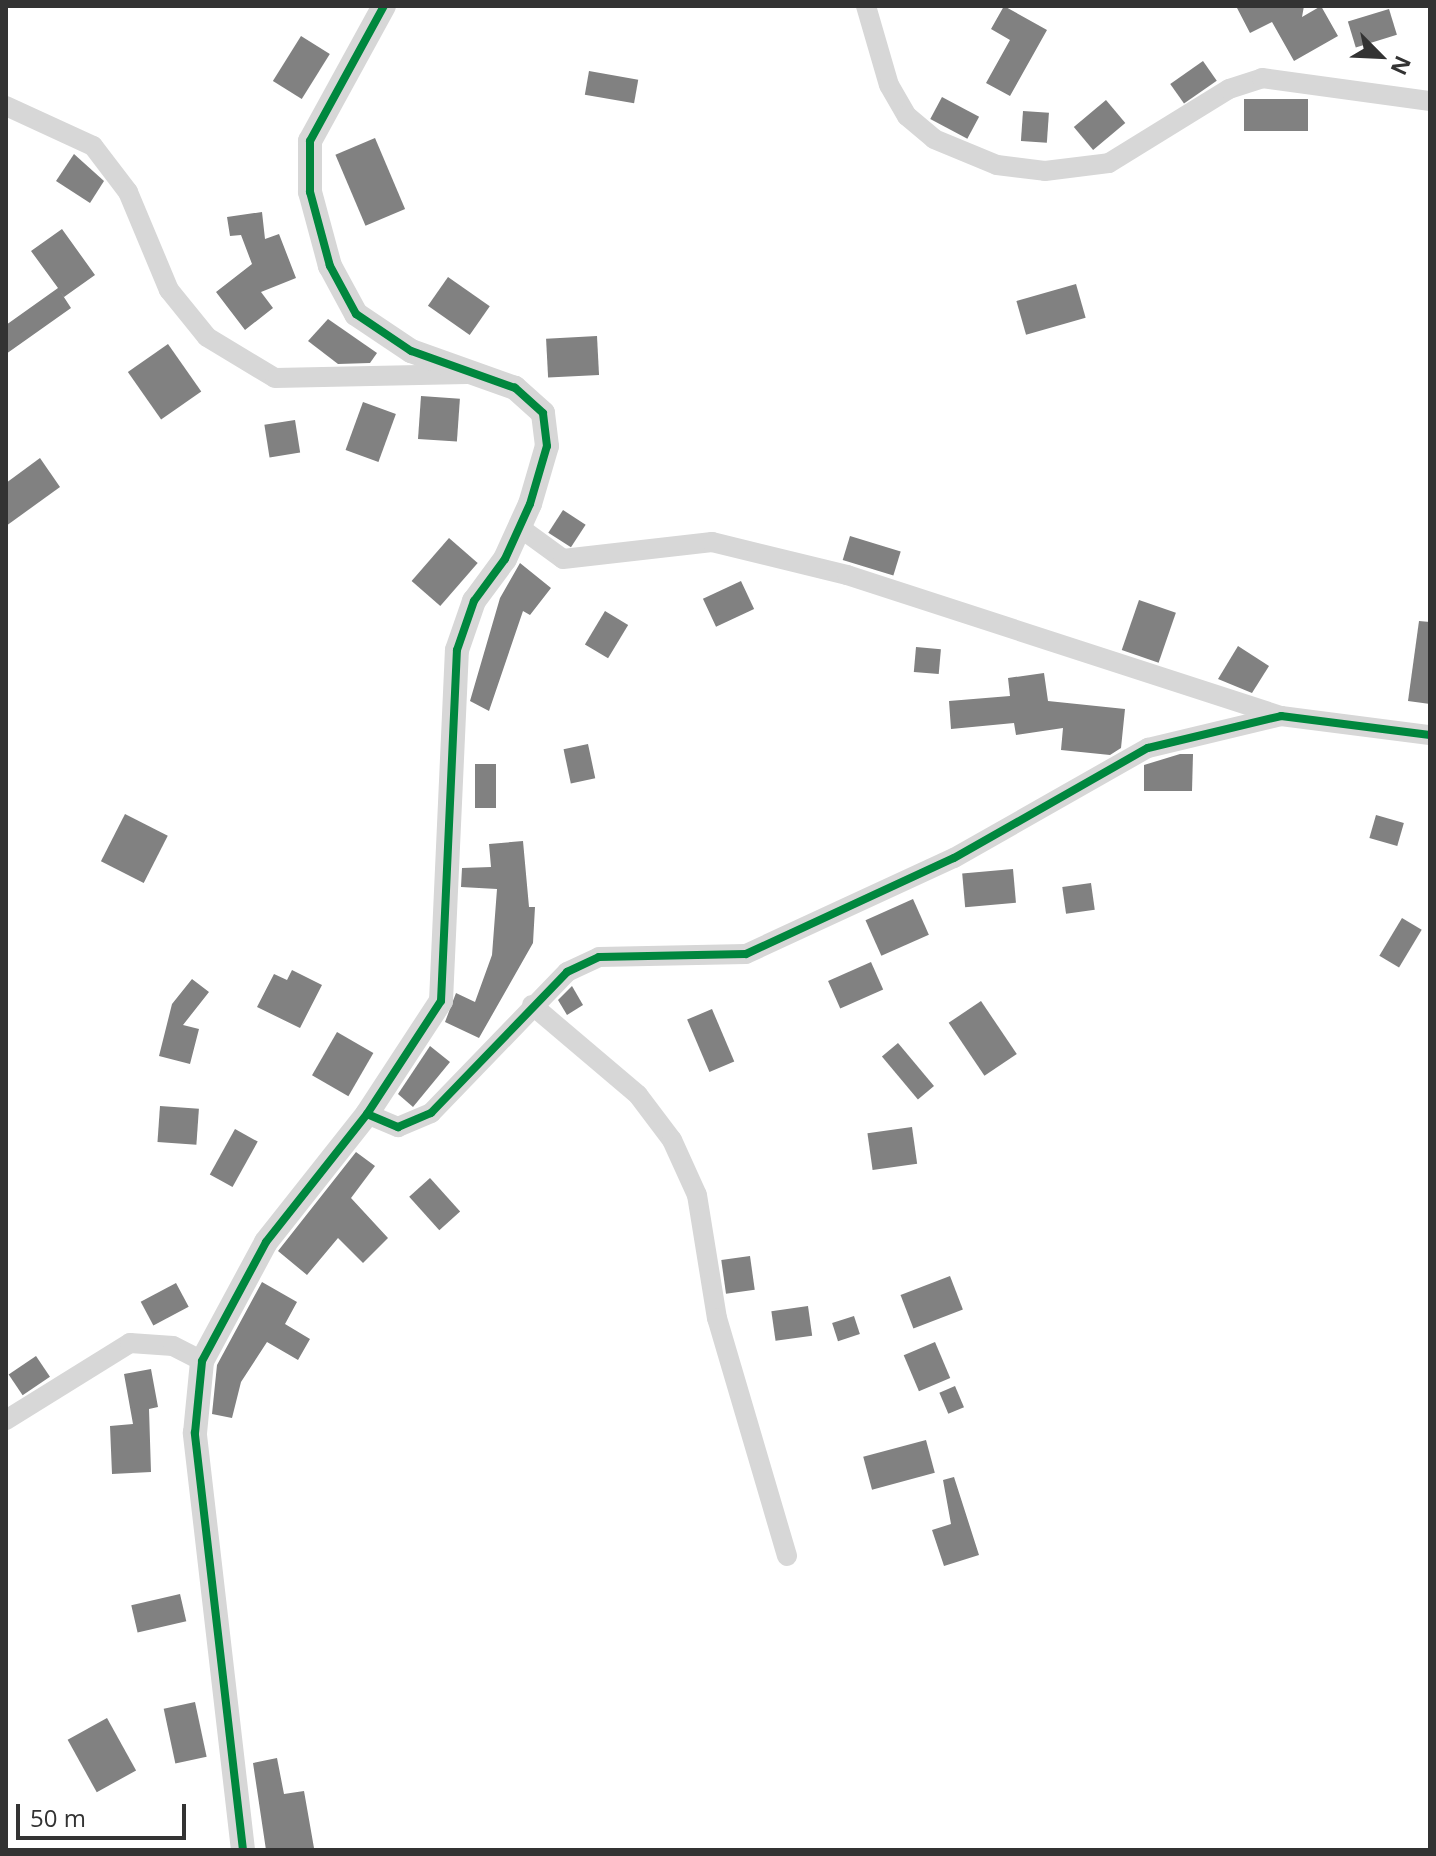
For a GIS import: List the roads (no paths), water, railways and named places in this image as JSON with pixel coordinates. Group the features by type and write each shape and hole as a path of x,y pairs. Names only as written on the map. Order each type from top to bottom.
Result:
{"street":[{"path":"243,1850 195,1433 202,1361 266,1242 367,1114 441,1001 457,650 474,601 519,527 547,446 543,413 515,388 411,351 356,314 330,266 310,192 310,141 384,6"},
{"path":"866,6 889,85 907,116 934,139 997,165 1045,171 1109,163 1229,89 1262,78 1430,101"},
{"path":"6,106 93,146 128,192 169,290 207,337 275,378 472,374"},
{"path":"519,527 563,559 712,542 787,560 1281,716 1430,735"},
{"path":"367,1114 398,1127 431,1113 567,972 599,957 746,954 954,858 1148,748 1281,716"},
{"path":"532,1005 638,1095 691,1181 717,1318 787,1556"},
{"path":"6,1420 130,1343 173,1346 202,1361"}]}
